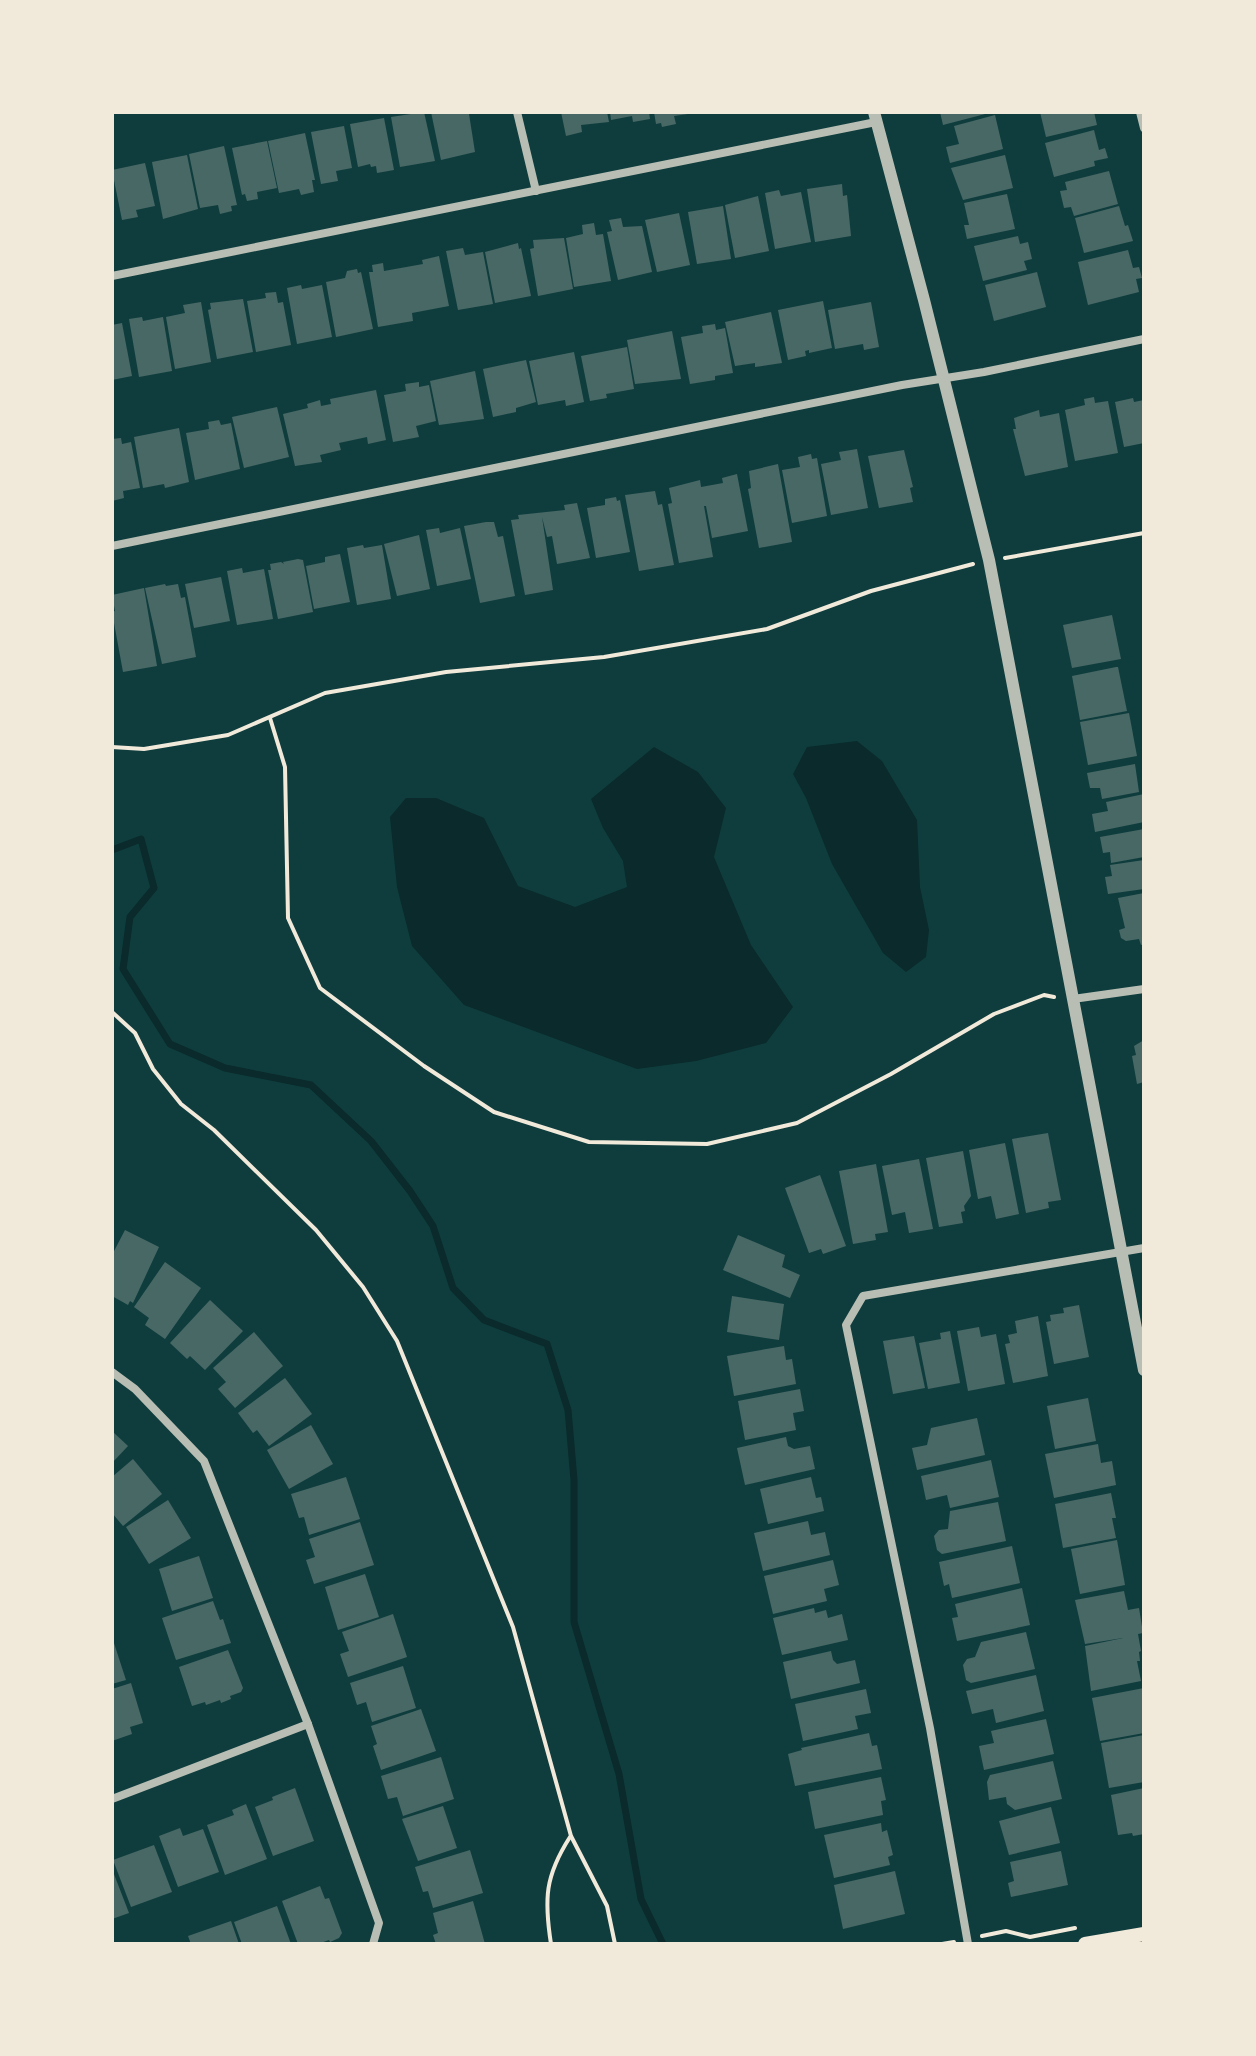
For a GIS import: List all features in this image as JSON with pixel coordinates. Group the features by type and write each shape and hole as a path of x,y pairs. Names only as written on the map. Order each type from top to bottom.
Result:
{"main road":[{"path":"1085,1944 1144,1934"}],"street":[{"path":"517,112 536,191"},
{"path":"1140,112 1144,128"},
{"path":"112,276 536,191 875,117 989,560 1144,1370"},
{"path":"112,546 1144,339"},
{"path":"1073,999 1144,989"},
{"path":"967,1942 930,1728 846,1325 863,1296 1144,1248"},
{"path":"112,1372 135,1389 204,1461 308,1724 379,1923 373,1944"},
{"path":"112,1799 308,1724"}],"path":[{"path":"112,747 144,749 228,735 325,693 446,672 604,657 767,629 871,591 989,560 1144,533"},
{"path":"270,718 285,767 288,918 320,988 424,1066 494,1112 589,1142 707,1144 797,1123 891,1074 994,1014 1044,995 1073,999"},
{"path":"112,1012 135,1033 153,1069 173,1096 214,1130 316,1230 385,1318 513,1627 571,1836 607,1906 615,1944"},
{"path":"551,1944 546,1914 549,1875 571,1836"},
{"path":"942,1944 967,1942 1006,1931 1030,1937 1087,1925"}],"water":[{"path":"857,741 882,761 917,820 920,887 929,930 926,957 906,972 883,953 832,864 793,774 807,747"},
{"path":"654,747 698,772 726,808 714,857 751,945 793,1007 766,1043 696,1061 637,1069 464,1005 412,946 397,887 390,817 406,798 436,798 484,818 518,886 575,907 627,887 623,861 603,828 591,799"}],"building":[{"path":"424,112 435,161 400,167 391,117"},
{"path":"431,112 469,114 475,152 441,160"},
{"path":"561,112 607,112 609,122 581,125 582,132 566,136"},
{"path":"610,112 649,112 650,119 633,122 632,116 611,120"},
{"path":"654,112 688,114 674,116 676,124 662,127 661,123 656,124"},
{"path":"940,112 989,112 989,113 943,125"},
{"path":"1040,112 1094,112 1097,125 1046,137"},
{"path":"995,115 1003,149 950,163 946,147 959,144 954,126"},
{"path":"384,118 394,170 377,173 376,166 371,167 370,164 358,167 350,124"},
{"path":"344,126 352,168 336,171 338,181 321,184 311,132"},
{"path":"1094,130 1099,150 1105,148 1108,158 1094,161 1095,166 1054,177 1045,143"},
{"path":"305,133 315,180 312,180 314,192 301,195 299,189 279,193 268,141"},
{"path":"267,141 277,188 257,192 258,199 247,201 245,194 242,195 232,148"},
{"path":"224,146 237,205 231,206 232,211 220,214 218,205 200,208 189,154"},
{"path":"187,155 198,209 163,219 152,162"},
{"path":"1005,155 1013,188 963,200 951,168"},
{"path":"145,163 155,206 136,210 138,217 122,220 112,170"},
{"path":"1109,171 1118,204 1074,216 1071,207 1064,208 1060,191 1067,190 1065,182"},
{"path":"842,184 843,196 847,195 851,236 815,242 807,189"},
{"path":"779,190 781,196 801,192 811,242 775,249 765,193"},
{"path":"1007,194 1015,229 967,239 964,225 969,225 964,203"},
{"path":"758,196 769,251 735,258 725,205"},
{"path":"723,206 731,259 697,264 688,212"},
{"path":"1119,206 1133,241 1084,253 1075,218"},
{"path":"679,213 690,265 657,272 645,220"},
{"path":"621,218 623,227 642,226 652,272 618,280 607,232 612,231 609,220"},
{"path":"594,223 596,235 603,234 611,281 574,287 566,238 583,234 582,225"},
{"path":"1018,236 1020,244 1028,242 1032,259 1024,261 1027,270 983,281 974,246"},
{"path":"564,238 573,289 538,296 530,249 534,248 533,240"},
{"path":"518,243 531,296 495,303 485,252"},
{"path":"463,248 465,255 483,252 493,304 458,310 446,251"},
{"path":"1128,250 1133,268 1139,267 1142,278 1136,279 1139,292 1088,305 1078,262"},
{"path":"439,256 449,306 412,313 413,321 378,327 369,272 373,272 372,265 383,263 384,271 423,264 422,260"},
{"path":"357,269 358,273 361,272 373,329 336,337 326,282 345,278 347,271"},
{"path":"1037,272 1046,307 994,321 985,285"},
{"path":"301,285 302,289 322,285 332,337 297,344 287,288"},
{"path":"276,292 278,303 283,302 291,345 256,352 247,301 266,298 265,293"},
{"path":"243,299 253,352 217,359 208,310 211,309 210,303"},
{"path":"823,301 832,348 809,353 809,350 805,351 806,356 788,360 778,310"},
{"path":"201,302 211,362 175,369 166,317 185,313 183,305"},
{"path":"871,302 879,347 864,350 863,344 835,349 828,310"},
{"path":"771,312 782,363 735,366 725,322"},
{"path":"142,317 143,321 163,317 172,371 139,377 129,319"},
{"path":"122,323 132,376 112,380 112,325"},
{"path":"715,324 716,330 725,328 733,373 690,384 681,337 703,333 702,326"},
{"path":"672,331 681,379 635,384 627,340"},
{"path":"627,347 634,389 606,394 607,398 590,401 581,356"},
{"path":"574,352 584,402 566,406 565,400 538,405 529,361"},
{"path":"526,360 536,402 516,408 516,412 493,417 483,369"},
{"path":"475,371 484,419 439,425 430,381"},
{"path":"419,382 419,387 429,385 436,421 416,426 419,437 393,442 384,395 406,391 405,384"},
{"path":"376,390 386,440 368,444 367,437 339,443 341,450 320,455 322,462 295,466 283,414 308,408 307,404 320,400 321,406 331,404 330,399"},
{"path":"1094,397 1095,403 1108,401 1118,453 1075,461 1065,410 1085,405 1084,399"},
{"path":"1133,398 1134,402 1144,400 1144,443 1124,447 1115,402"},
{"path":"277,407 289,457 244,468 232,417"},
{"path":"1039,410 1040,417 1059,413 1068,467 1025,476 1013,429 1016,429 1014,418"},
{"path":"219,420 221,425 231,423 240,469 195,480 186,433 209,429 208,422"},
{"path":"179,428 189,482 165,488 164,484 143,488 134,437"},
{"path":"121,438 122,444 131,442 140,488 123,491 124,498 112,501 112,439"},
{"path":"857,449 868,508 831,515 821,464 841,460 839,452"},
{"path":"904,450 913,487 910,488 913,502 879,508 868,456"},
{"path":"811,454 812,459 817,458 827,516 792,523 782,470 800,467 798,457"},
{"path":"778,464 792,542 759,548 748,489 751,488 749,471"},
{"path":"737,474 748,531 712,538 704,506 713,557 679,563 668,504 672,503 669,488 700,480 701,487 723,483 722,478"},
{"path":"655,491 658,505 662,504 674,565 639,571 625,495"},
{"path":"616,497 617,501 620,500 630,552 596,558 587,508 605,505 605,499"},
{"path":"577,503 590,558 557,564 552,536 547,537 542,517 553,590 525,595 511,520 519,519 518,515 565,510 564,505"},
{"path":"494,522 498,537 503,536 515,596 480,603 464,526"},
{"path":"439,528 440,533 460,528 471,579 437,586 426,530"},
{"path":"419,535 430,589 397,596 384,544"},
{"path":"363,545 364,548 382,545 391,599 357,605 347,548"},
{"path":"340,554 350,602 314,609 306,566 325,562 325,557"},
{"path":"303,560 313,612 278,619 268,570 271,570 270,564 284,564"},
{"path":"242,568 243,573 264,569 273,619 237,625 227,571"},
{"path":"221,577 230,621 194,628 185,584"},
{"path":"178,584 181,598 185,597 196,657 162,664 145,588"},
{"path":"144,588 157,666 123,672 112,612 115,611 112,595"},
{"path":"1112,615 1121,659 1072,668 1063,625"},
{"path":"1118,667 1127,711 1080,720 1072,676"},
{"path":"1129,713 1137,756 1088,765 1080,722"},
{"path":"1135,764 1139,792 1102,799 1100,788 1090,788 1087,773"},
{"path":"1144,794 1144,822 1095,832 1092,814 1108,811 1106,802"},
{"path":"1144,829 1144,857 1111,863 1110,852 1103,853 1100,837"},
{"path":"1144,860 1144,889 1108,894 1105,877 1112,876 1110,865"},
{"path":"1144,893 1144,944 1141,945 1139,939 1126,941 1121,938 1119,930 1125,928 1118,898"},
{"path":"1144,1040 1144,1082 1137,1084 1132,1056 1136,1055 1134,1046"},
{"path":"1048,1133 1061,1200 1048,1202 1049,1208 1026,1213 1012,1139"},
{"path":"1005,1143 1019,1214 996,1219 991,1196 978,1199 969,1150"},
{"path":"963,1151 971,1196 964,1206 965,1211 961,1212 963,1223 939,1227 926,1158"},
{"path":"919,1159 933,1229 909,1233 905,1212 892,1215 882,1166"},
{"path":"876,1164 888,1232 875,1234 876,1240 853,1244 839,1171"},
{"path":"820,1175 846,1246 823,1254 821,1249 809,1253 785,1188"},
{"path":"125,1230 159,1247 133,1303 130,1301 128,1305 112,1296 112,1255"},
{"path":"738,1235 785,1255 782,1267 800,1275 790,1298 723,1270"},
{"path":"165,1262 201,1288 165,1339 145,1325 149,1318 134,1307"},
{"path":"732,1296 784,1304 779,1340 727,1332"},
{"path":"210,1300 243,1331 205,1370 170,1343"},
{"path":"1079,1305 1089,1357 1054,1364 1046,1322 1051,1321 1050,1315 1064,1313 1063,1308"},
{"path":"1038,1316 1048,1376 1013,1383 1005,1344 1010,1343 1008,1335 1017,1333 1015,1321"},
{"path":"979,1327 981,1337 996,1334 1005,1384 968,1391 957,1331"},
{"path":"950,1331 960,1383 928,1389 919,1343 941,1339 940,1333"},
{"path":"254,1332 283,1366 235,1408 218,1389 226,1382 213,1368"},
{"path":"914,1336 925,1388 893,1394 883,1341"},
{"path":"784,1346 786,1360 792,1359 796,1384 734,1396 727,1356"},
{"path":"285,1378 312,1414 269,1446 257,1430 253,1433 238,1413"},
{"path":"800,1389 804,1411 793,1413 796,1430 745,1440 738,1401"},
{"path":"1088,1398 1096,1441 1055,1449 1047,1406"},
{"path":"977,1418 985,1455 917,1470 912,1448 927,1445 931,1428"},
{"path":"311,1425 333,1464 289,1489 267,1450"},
{"path":"112,1431 128,1446 112,1463"},
{"path":"786,1437 788,1446 794,1449 810,1446 815,1469 745,1485 737,1448"},
{"path":"1098,1444 1101,1463 1112,1461 1116,1485 1054,1498 1045,1454"},
{"path":"133,1459 162,1494 123,1526 112,1513 112,1477"},
{"path":"991,1460 999,1497 950,1508 947,1495 926,1500 921,1476"},
{"path":"346,1477 360,1519 309,1535 304,1517 299,1518 291,1494"},
{"path":"811,1477 816,1498 821,1497 824,1511 768,1524 760,1489"},
{"path":"1111,1493 1116,1538 1063,1548 1055,1504"},
{"path":"168,1500 191,1538 149,1564 126,1527"},
{"path":"998,1502 1006,1541 942,1554 937,1550 934,1536 939,1530 948,1529 950,1511"},
{"path":"808,1521 811,1535 825,1532 830,1555 763,1571 754,1533"},
{"path":"360,1522 374,1565 314,1584 306,1560 315,1557 309,1539"},
{"path":"1117,1540 1125,1585 1080,1594 1071,1549"},
{"path":"1012,1546 1020,1583 952,1598 949,1584 944,1586 939,1562"},
{"path":"199,1556 213,1598 172,1611 159,1569"},
{"path":"833,1560 839,1585 824,1589 827,1601 773,1614 764,1576"},
{"path":"365,1574 379,1617 338,1630 325,1587"},
{"path":"1022,1588 1030,1625 957,1641 952,1618 958,1617 955,1604"},
{"path":"1124,1591 1128,1610 1139,1608 1143,1633 1138,1634 1141,1651 1140,1661 1137,1661 1141,1681 1091,1691 1085,1646 1123,1638 1085,1644 1075,1600"},
{"path":"213,1601 231,1643 176,1660 162,1618"},
{"path":"814,1608 815,1613 826,1610 828,1618 842,1614 848,1640 782,1655 773,1618"},
{"path":"393,1614 407,1657 348,1677 340,1654 349,1651 342,1632"},
{"path":"1026,1632 1035,1669 971,1683 966,1680 963,1665 967,1659 975,1657 981,1642"},
{"path":"112,1637 126,1680 112,1684"},
{"path":"228,1650 243,1688 241,1692 221,1703 220,1700 192,1706 179,1667"},
{"path":"831,1651 837,1664 855,1660 860,1683 791,1699 783,1662"},
{"path":"403,1666 416,1708 372,1722 366,1702 357,1705 350,1683"},
{"path":"1036,1675 1044,1711 996,1723 993,1709 972,1714 966,1691"},
{"path":"131,1683 143,1723 130,1727 132,1734 112,1741 112,1689"},
{"path":"1144,1688 1144,1733 1100,1741 1092,1698"},
{"path":"866,1689 871,1713 855,1716 858,1729 803,1741 795,1704"},
{"path":"421,1709 436,1751 381,1770 373,1746 377,1744 371,1726"},
{"path":"1046,1719 1054,1754 984,1770 979,1746 994,1743 991,1731"},
{"path":"869,1733 872,1746 877,1745 882,1769 795,1786 788,1754 801,1748"},
{"path":"1144,1735 1144,1782 1109,1788 1101,1743"},
{"path":"441,1757 454,1799 403,1816 397,1797 388,1799 381,1776"},
{"path":"1053,1761 1062,1799 1015,1810 1007,1804 1006,1797 989,1800 987,1782 990,1775"},
{"path":"881,1777 886,1800 881,1801 883,1815 815,1829 808,1792"},
{"path":"295,1788 314,1841 273,1856 255,1807"},
{"path":"1144,1788 1144,1834 1118,1835 1111,1795"},
{"path":"246,1804 267,1859 225,1875 207,1825 234,1815 232,1810"},
{"path":"443,1806 457,1848 418,1861 402,1819"},
{"path":"1051,1807 1060,1843 1009,1855 999,1821"},
{"path":"881,1823 882,1832 887,1830 893,1855 888,1857 890,1865 834,1878 824,1835"},
{"path":"180,1828 183,1836 203,1829 219,1872 178,1887 159,1836"},
{"path":"154,1845 172,1892 131,1907 113,1860"},
{"path":"470,1850 483,1893 433,1908 428,1891 423,1892 415,1867"},
{"path":"1061,1851 1068,1885 1011,1897 1008,1883 1014,1881 1010,1862"},
{"path":"112,1869 129,1913 112,1919"},
{"path":"895,1871 905,1914 843,1929 834,1885"},
{"path":"320,1886 325,1899 329,1898 342,1933 330,1942 298,1944 282,1901"},
{"path":"473,1901 485,1944 436,1944 433,1935 438,1933 433,1913"},
{"path":"277,1906 291,1944 242,1944 234,1922"},
{"path":"231,1921 239,1944 191,1944 188,1936"}],"waterway":[{"path":"112,850 141,839 154,888 130,917 123,969 170,1044 225,1068 311,1085 371,1141 410,1191 433,1226 453,1288 484,1320 547,1344 568,1410 574,1480 574,1622 619,1774 641,1899 663,1944"}]}
